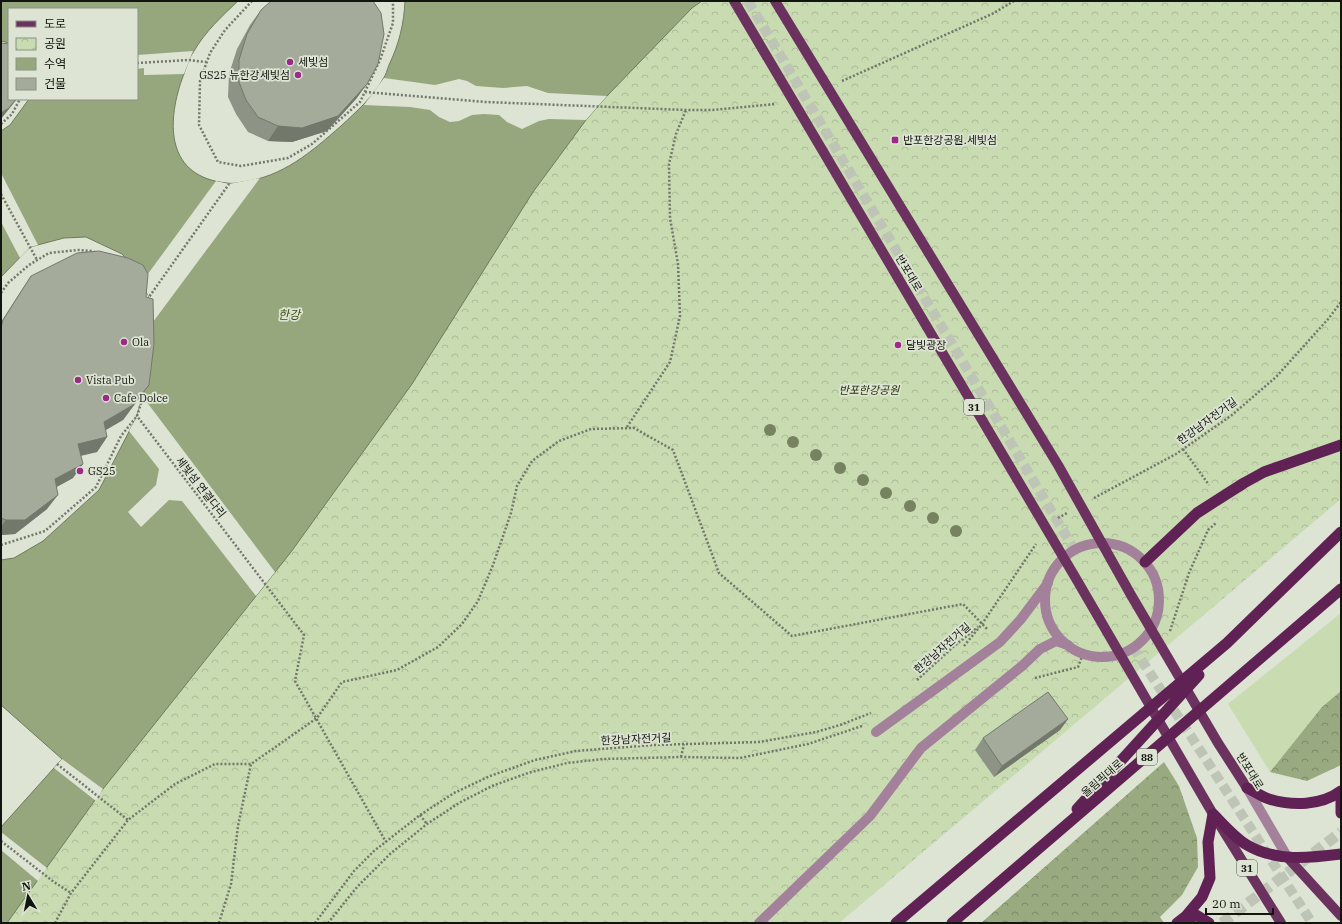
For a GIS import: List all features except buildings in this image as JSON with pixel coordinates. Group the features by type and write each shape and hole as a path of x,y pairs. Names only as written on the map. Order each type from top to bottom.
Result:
{"highway":[{"path":"1145,562 1197,513 1218,499 1264,472 1341,445"},
{"path":"1046,844 1227,643 1341,532"},
{"name":"올림픽대로","path":"952,923 1046,844 1341,589"},
{"path":"896,923 1227,643"},
{"path":"1247,788 1268,799 1291,804 1311,803 1333,797 1341,791"},
{"path":"1341,802 1341,813"},
{"path":"1213,814 1246,845 1266,854 1288,858 1320,857 1341,854"},
{"path":"1177,923 1186,916 1202,897 1210,878 1208,842 1213,814"},
{"path":"1183,923 1196,915 1208,923"}],"main road":[{"name":"반포대로","path":"734,1 1213,814 1281,923"},
{"name":"반포대로","path":"775,1 1054,458 1131,595 1214,736 1247,788"},
{"name":"반포대로","path":"1288,858 1341,916"}],"street":[{"path":"760,923 870,816 921,748 1022,666 1040,649 1056,641 1068,645 1083,654 1100,656 1118,654 1133,647 1145,636 1154,623 1159,607 1159,591 1154,575 1145,562 1133,551 1117,545 1100,543 1086,545 1074,550 1065,556 1056,567 1048,583 1021,619 1000,642 876,732"},
{"path":"1048,583 1046,606 1052,627 1068,645"},
{"name":"반포대로","path":"1247,788 1288,858"}],"path":[{"path":"252,1 225,30 210,53 200,81 199,125 218,162 241,166 288,158 312,144 360,102 380,60 393,23 393,1"},
{"path":"138,63 190,60 207,62"},
{"path":"365,92 486,102 597,107"},
{"path":"1,124 12,114 19,100"},
{"path":"627,428 670,362 680,316 678,264 670,218 669,164 676,134 686,110"},
{"path":"148,304 149,297 228,184"},
{"path":"1,194 37,260"},
{"path":"1,293 8,283 29,265 49,253 78,250 92,251 99,254"},
{"path":"145,292 149,297"},
{"name":"한강남자전거길","path":"1094,498 1176,454 1232,415 1276,377 1329,318 1341,302"},
{"path":"1,545 45,532 96,487 121,436 137,416 143,396 143,389"},
{"name":"세빛섬 연결다리","path":"137,416 304,635 295,681 386,842"},
{"path":"56,923 71,893 128,820 175,784 215,764 252,764 317,718 342,682 397,670 438,647 462,624 478,601 496,558 511,513 517,486 532,461 559,441 590,429 634,428 673,450 719,573 792,636 963,604 988,630"},
{"path":"1170,633 1189,573 1208,530 1223,516 1223,505 1183,449"},
{"path":"1056,519 1073,509"},
{"name":"한강남자전거길","path":"960,650 982,624 1036,546 1037,541"},
{"name":"한강남자전거길","path":"912,684 953,647 982,624"},
{"path":"1032,678 1078,668 1083,654"},
{"name":"한강남자전거길","path":"315,923 354,871 374,851 420,815 454,793 490,776 535,760 576,751 684,744 759,742 816,732 840,725 871,713 877,709"},
{"name":"한강남자전거길","path":"328,923 357,887 390,854 427,824 459,803 492,786 528,773 566,763 603,759 681,757 740,758 808,744 867,724"},
{"path":"681,757 684,744"},
{"path":"57,764 128,820"},
{"path":"219,923 231,884 238,826 252,764"},
{"path":"420,815 427,824"},
{"path":"1,841 54,882 71,893"}],"green space":[{"name":"반포한강공원","path":"702,1 1341,1 1341,499 839,923 7,923 103,789 256,596 533,192 586,120 607,96 692,8"},
{"path":"1341,613 1341,691 1322,707 1270,772 1228,704"},
{"path":"1341,691 1341,765 1307,781 1270,772 1322,707"},
{"path":"1164,762 1179,786 1197,838 1198,867 1182,895 1160,917 1164,923 981,923"}],"water":[{"name":"한강","path":"1,1 238,1 220,18 198,44 192,54 177,96 173,131 176,146 182,160 192,171 207,179 227,183 238,183 271,175 296,162 330,136 364,104 384,77 393,57 400,34 405,1 702,1 692,8 607,96 586,120 533,192 412,384 291,552 103,789 7,923 1,923 1,827 62,759 1,705 1,560 14,558 43,541 99,490 137,416 147,380 151,349 149,297 136,269 122,254 86,237 64,238 30,247 1,277 1,131 10,125 28,100 138,100 138,8 8,8 8,43 1,41"}],"pier":[{"path":"193,51 184,74 144,75 144,68 138,69 138,55"},
{"path":"384,78 435,85 459,79 476,86 503,88 527,86 548,93 607,96 586,120 549,119 539,121 522,129 507,122 499,115 472,115 459,121 450,122 439,117 430,110 410,107 364,105"},
{"path":"1,173 38,245 30,247 20,258 1,222"},
{"path":"260,178 150,326 149,297 142,282 216,181 229,184"},
{"path":"143,397 275,572 256,596 182,501 169,500 141,527 128,512 156,485 159,469 129,431 137,416"},
{"path":"62,759 103,789 96,801 54,768"},
{"path":"1,832 47,868 38,881 1,850"}],"tunnel":[{"path":"748,1 1074,549"},
{"path":"1133,647 1312,923"},
{"path":"1222,923 1341,832"}],"place":[{"name":"세빛섬","path":"290,62"},
{"name":"GS25 뉴한강세빛섬","path":"298,75"},
{"name":"반포한강공원.세빛섬","path":"895,140"},
{"name":"Ola","path":"124,342"},
{"name":"달빛광장","path":"898,345"},
{"name":"Vista Pub","path":"78,380"},
{"name":"Cafe Dolce","path":"106,398"},
{"name":"GS25","path":"80,471"}]}
